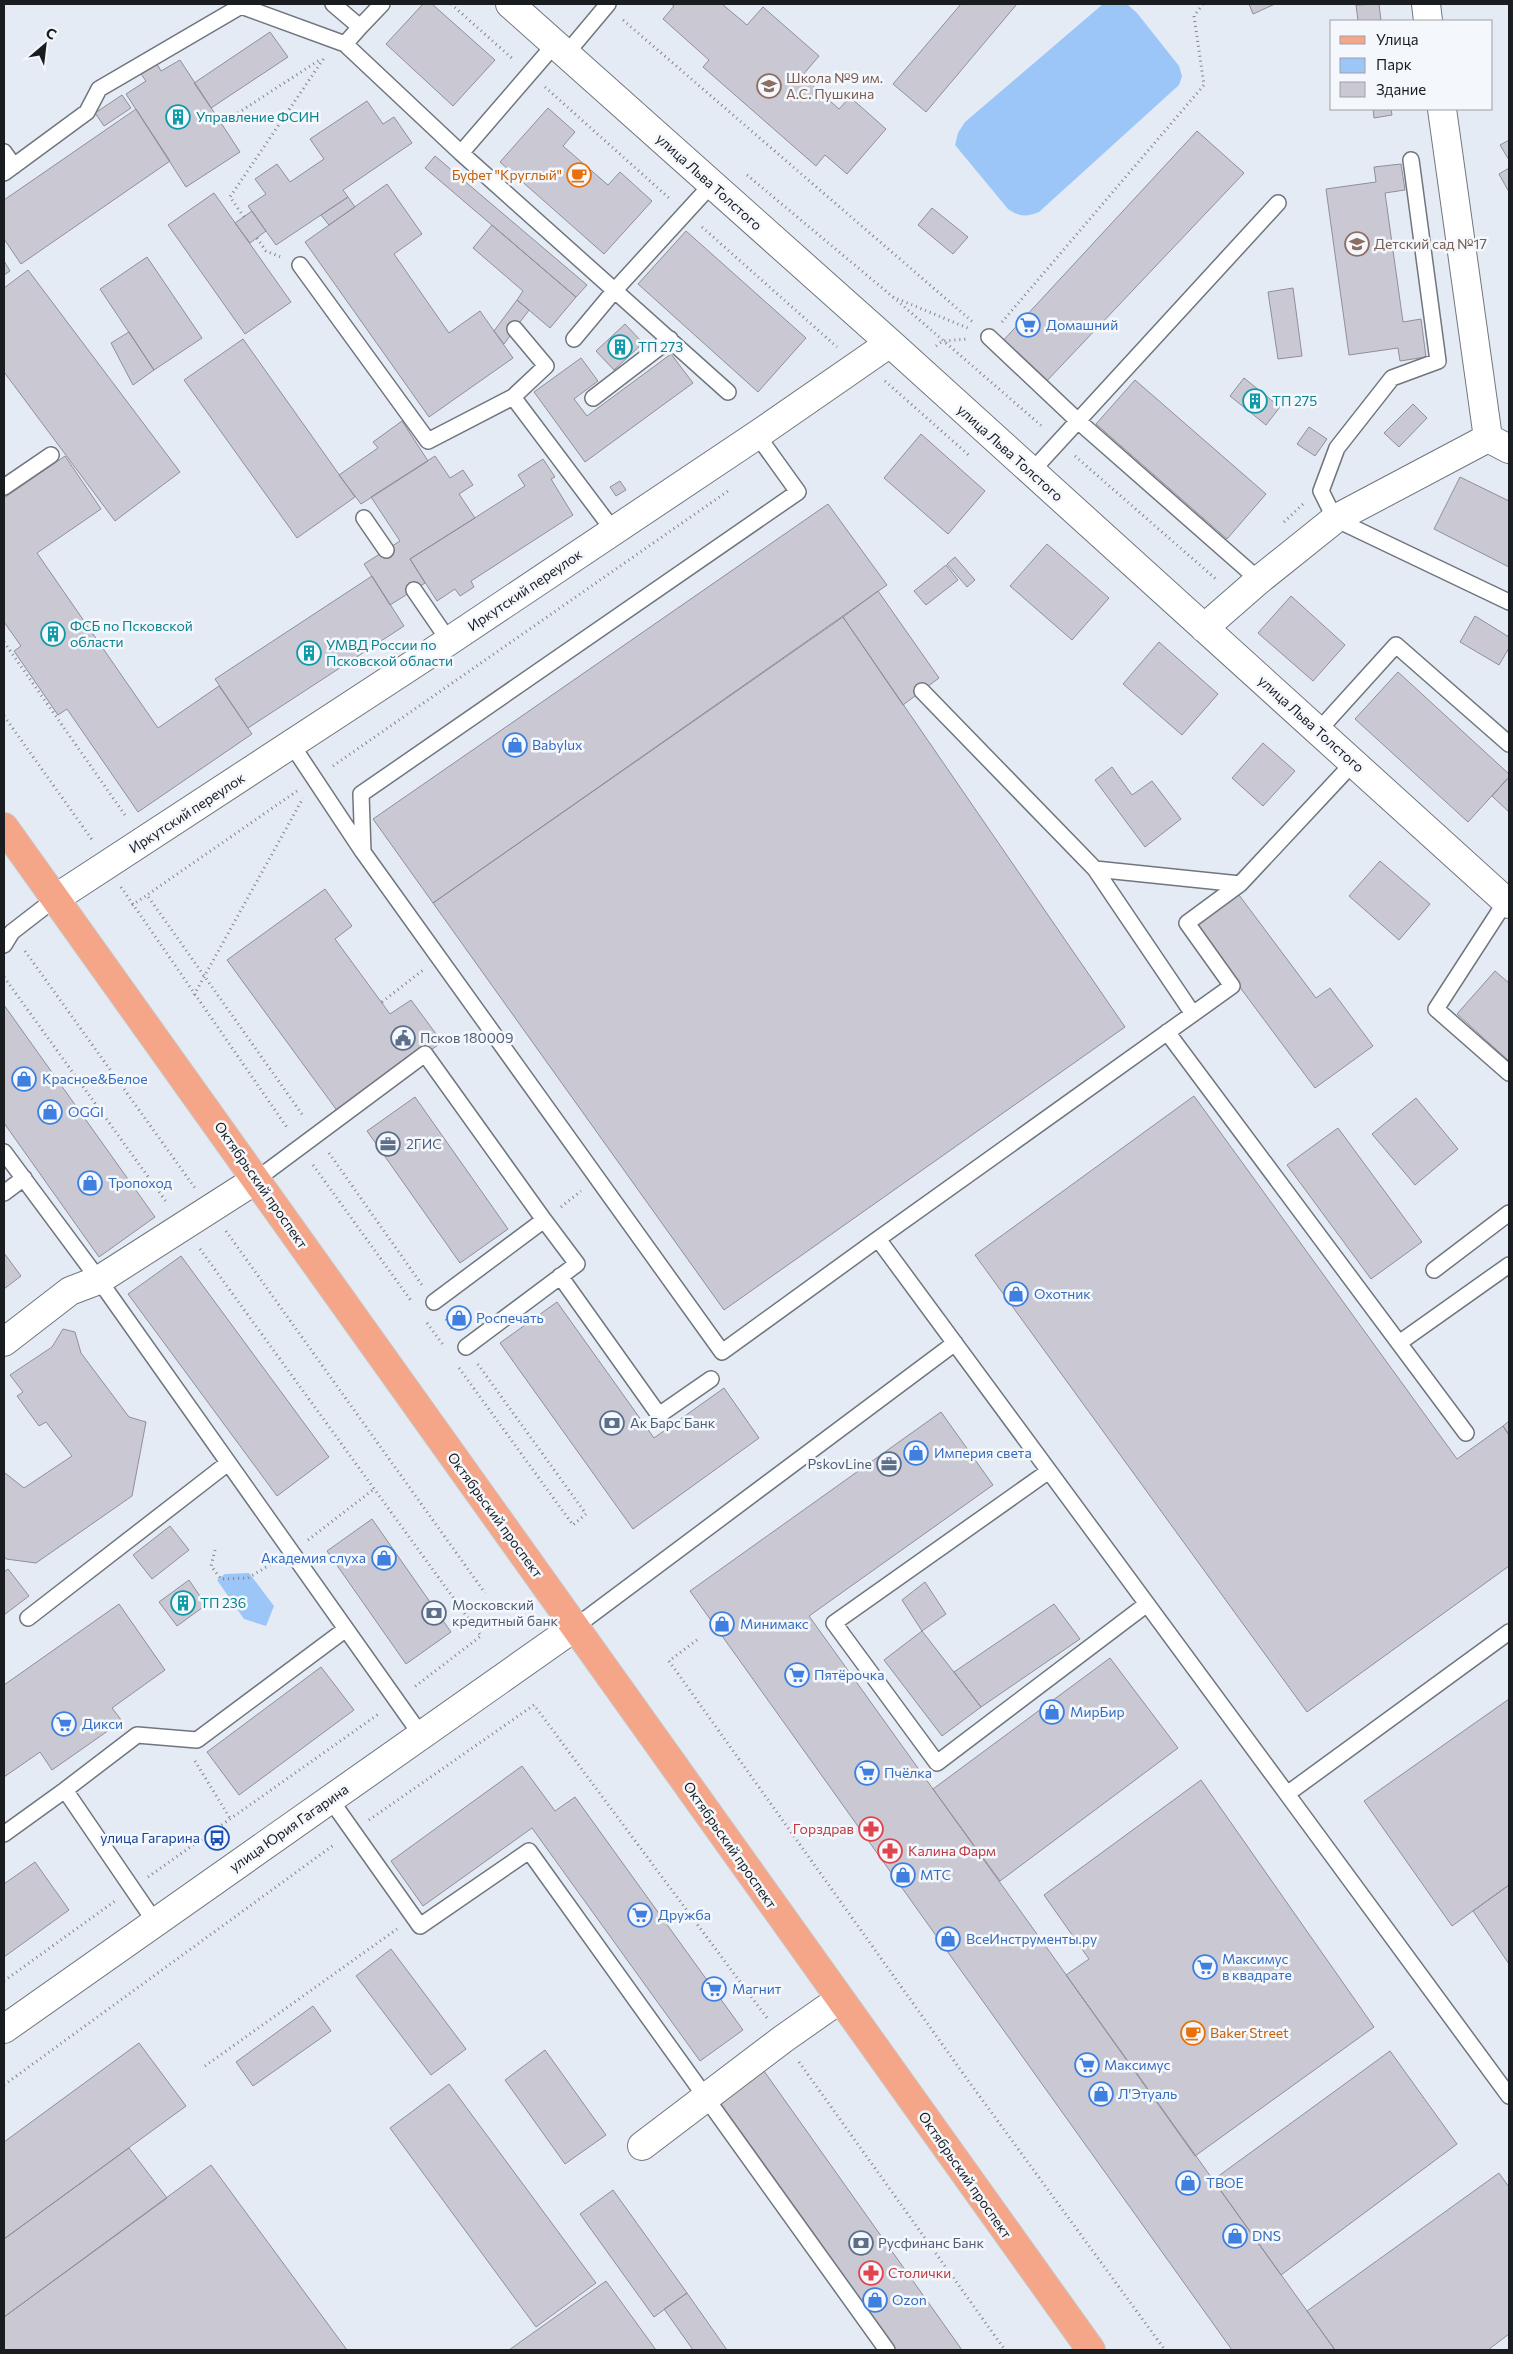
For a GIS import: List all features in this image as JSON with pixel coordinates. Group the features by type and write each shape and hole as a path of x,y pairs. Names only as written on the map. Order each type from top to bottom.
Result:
{"main road":[{"name":"Октябрьский проспект","path":"4,826 1091,2350"}],"street":[{"name":"улица Льва Толстого","path":"510,4 890,343 1508,902"},
{"path":"1426,4 1428,20"},
{"path":"1204,628 1258,580 1335,519 1498,444 1442,110"},
{"name":"Иркутский переулок","path":"56,898 449,641 757,435 890,343"},
{"path":"4,1342 70,1291 99,1280 256,1179"},
{"name":"улица Юрия Гагарина","path":"4,2029 575,1627"},
{"path":"642,2146 783,2039 840,1999"}],"lane":[{"path":"333,4 360,27"},
{"path":"345,44 382,4"},
{"path":"461,153 561,49 608,5"},
{"path":"4,152 9,169 87,112 99,89 241,6 345,44 461,153 728,392"},
{"path":"1411,160 1438,361 1392,378 1337,448 1321,491 1335,519 1509,602"},
{"path":"574,339 615,290 712,184"},
{"path":"1032,472 1278,203"},
{"path":"300,265 428,441 513,397 546,366 515,329"},
{"path":"989,337 1078,421 1258,580"},
{"path":"594,398 670,340"},
{"path":"513,397 613,530"},
{"path":"362,852 361,794 798,492 757,435"},
{"path":"4,486 50,455"},
{"path":"364,518 386,550"},
{"path":"414,590 449,641"},
{"path":"1319,730 1396,645 1509,744"},
{"path":"922,691 1095,869 1193,1014"},
{"path":"292,745 313,780 362,852 722,1352 1232,986 1187,923 1240,884 1354,762"},
{"path":"1095,869 1240,884"},
{"path":"4,945 12,932 56,898"},
{"path":"1508,902 1436,1008 1509,1073"},
{"path":"1167,1032 1466,1433"},
{"path":"256,1179 317,1136 425,1054 576,1264 466,1347"},
{"path":"4,1152 99,1280 421,1735"},
{"path":"4,1193 24,1178"},
{"path":"1434,1270 1509,1213"},
{"path":"434,1302 544,1220"},
{"path":"878,1239 1509,2096"},
{"path":"1399,1343 1509,1265"},
{"path":"560,1276 659,1415 711,1379"},
{"path":"575,1627 955,1343"},
{"path":"28,1618 228,1463"},
{"path":"1049,1471 834,1623 937,1764 1147,1604"},
{"path":"4,1834 137,1735 197,1740 346,1629"},
{"path":"1287,1794 1509,1632"},
{"path":"65,1790 155,1922"},
{"path":"330,1799 420,1926 529,1851 887,2350"}],"path":[{"path":"877,387 943,341 989,337 1204,85 1194,16 1203,4"},
{"path":"608,5 989,337"},
{"path":"221,124 326,57 230,197 244,217"},
{"path":"741,170 893,297 989,337"},
{"path":"257,238 266,251 300,265"},
{"path":"132,905 734,487"},
{"path":"4,642 143,841"},
{"path":"4,716 96,846 132,905 300,1148 416,1308"},
{"path":"194,995 313,780"},
{"path":"147,895 586,1514 573,1525 457,1364"},
{"path":"12,932 485,1593"},
{"path":"382,1002 422,971"},
{"path":"422,1316 445,1348"},
{"path":"697,1640 669,1660 967,2078 1165,2350"},
{"path":"4,2085 353,1831 534,1705 783,2039 1005,2350"},
{"path":"182,1739 231,1820"},
{"path":"205,2066 414,1917"}],"green space":[{"path":"1103,4 1128,5 1137,13 1179,66 1182,76 1179,85 1039,212 1030,215 1016,214 1008,209 955,145 958,133 965,122"},
{"path":"249,1573 274,1606 266,1626 244,1619 217,1580 225,1574"}],"building":[{"path":"423,4 432,4 495,60 453,106 386,44"},
{"name":"Школа №9 им. А.С. Пушкина","path":"671,4 722,4 747,25 763,7 819,56 802,76 839,109 850,97 886,129 847,174 825,155 816,166 703,67 709,60 663,19 674,6"},
{"path":"961,4 1017,4 926,112 893,84"},
{"path":"1249,4 1275,4 1253,14"},
{"path":"1379,4 1381,20 1358,20 1356,5"},
{"path":"270,32 288,57 211,108 194,83"},
{"name":"Управление ФСИН","path":"180,60 240,152 186,187 126,94 146,81 141,74 157,64 161,71"},
{"path":"122,95 131,108 104,126 95,113"},
{"path":"367,101 383,124 394,117 412,143 343,190 348,197 276,245 248,206 266,194 255,179 277,164 290,182 324,159 310,139"},
{"path":"548,108 575,132 563,146 608,185 620,172 652,201 604,254 500,162"},
{"path":"136,109 170,161 21,264 4,239 4,200"},
{"path":"1373,110 1391,110 1392,115 1374,118"},
{"path":"1197,131 1244,173 1043,385 1000,344"},
{"path":"1509,140 1509,160 1500,145"},
{"path":"435,156 587,285 576,297 425,168"},
{"path":"1401,164 1405,190 1385,193 1403,322 1421,319 1426,357 1400,361 1398,348 1349,355 1326,189 1376,182 1374,167"},
{"path":"1509,168 1509,192 1499,174"},
{"path":"387,184 422,234 394,254 449,333 480,311 513,358 429,417 305,242"},
{"path":"214,193 291,302 245,334 168,225"},
{"path":"348,197 355,207 329,225 321,215"},
{"path":"932,208 968,237 953,254 918,225"},
{"path":"252,211 266,231 250,243 235,223"},
{"path":"492,225 576,297 550,328 517,300 523,291 473,248"},
{"path":"686,231 806,338 758,392 638,284"},
{"path":"147,257 202,338 154,370 100,289"},
{"path":"4,261 10,271 4,275"},
{"path":"28,270 180,472 115,521 4,372 4,288"},
{"path":"1293,288 1302,356 1278,359 1268,292"},
{"path":"517,300 529,310 504,344 494,331"},
{"name":"ТП 273","path":"625,324 643,343 614,370 596,351"},
{"path":"129,332 154,370 133,385 111,343"},
{"path":"243,339 355,497 297,538 184,380"},
{"path":"671,354 693,383 585,462 534,392 581,358 598,381 574,399 587,416"},
{"name":"ТП 275","path":"1244,378 1280,407 1266,425 1230,396"},
{"path":"1135,380 1266,494 1227,539 1096,424"},
{"path":"1413,404 1427,418 1399,447 1384,433"},
{"path":"402,421 428,461 361,504 339,475 378,448 373,442"},
{"path":"1309,427 1327,439 1315,456 1297,444"},
{"path":"921,434 985,491 948,534 884,478"},
{"name":"ФСБ по Псковской области","path":"65,456 101,509 37,553 158,728 219,686 252,734 138,812 67,709 58,715 14,651 21,646 4,622 4,498"},
{"path":"435,456 450,478 463,470 473,485 459,494 475,518 410,559 425,583 390,605 364,564 400,541 371,497"},
{"path":"543,459 555,477 551,479 573,515 471,581 474,587 460,596 455,589 437,601 410,559 525,486 518,475"},
{"path":"1460,477 1509,501 1509,567 1434,529"},
{"path":"620,481 626,490 616,496 610,487"},
{"path":"828,504 887,585 433,903 373,819"},
{"path":"1047,544 1109,598 1072,640 1010,586"},
{"path":"955,557 975,580 967,587 947,564"},
{"path":"946,565 958,580 926,605 914,591"},
{"name":"УМВД России по Псковской области","path":"372,576 404,626 248,728 215,679"},
{"path":"878,591 939,678 903,705 843,617"},
{"path":"1291,596 1345,645 1313,681 1258,633"},
{"path":"1475,616 1509,637 1509,648 1499,665 1460,642"},
{"path":"843,617 1125,1027 724,1310 433,903"},
{"path":"1159,642 1218,694 1182,735 1123,684"},
{"path":"1398,672 1509,774 1509,777 1468,822 1355,719"},
{"path":"1263,743 1295,771 1263,806 1232,778"},
{"path":"1112,767 1132,795 1152,781 1181,819 1145,847 1095,780"},
{"path":"1509,777 1509,812 1492,796"},
{"path":"1380,861 1430,904 1399,940 1349,896"},
{"path":"325,889 352,926 335,939 390,1014 411,1000 442,1042 341,1116 227,960"},
{"path":"1236,891 1316,998 1330,988 1373,1046 1315,1088 1192,923"},
{"path":"1495,971 1509,983 1509,1061 1457,1014"},
{"path":"4,1005 155,1217 99,1257 4,1123"},
{"path":"1194,1096 1457,1459 1503,1426 1509,1435 1509,1566 1307,1712 975,1255"},
{"path":"415,1097 508,1229 460,1263 367,1131"},
{"path":"1416,1098 1458,1149 1415,1185 1372,1134"},
{"path":"1338,1128 1422,1242 1371,1279 1287,1165"},
{"path":"4,1253 21,1276 4,1289"},
{"path":"181,1256 329,1457 277,1496 128,1294"},
{"path":"557,1302 654,1438 724,1388 759,1438 633,1529 500,1343"},
{"name":"Роспечать","path":"458,1307 469,1322 459,1330 448,1314"},
{"path":"63,1329 75,1332 81,1353 129,1417 146,1422 132,1496 36,1563 6,1559 4,1556 4,1473 24,1488 72,1456 46,1422 39,1426 17,1396 23,1392 10,1375 52,1347"},
{"path":"941,1412 993,1485 809,1616 1335,2350 1232,2350 690,1591"},
{"path":"1509,1421 1509,1435 1503,1426"},
{"path":"372,1519 451,1632 406,1664 327,1551"},
{"path":"170,1526 189,1550 152,1579 133,1555"},
{"path":"8,1569 29,1596 4,1615 4,1572"},
{"name":"ТП 236","path":"189,1580 206,1605 177,1626 159,1602"},
{"path":"925,1582 946,1614 922,1631 902,1600"},
{"path":"119,1604 165,1670 112,1708 122,1721 52,1770 40,1752 4,1777 4,1685"},
{"path":"1054,1604 1080,1639 981,1707 954,1672"},
{"path":"922,1631 981,1707 942,1736 884,1660"},
{"path":"1110,1658 1178,1748 1000,1881 933,1789"},
{"path":"321,1667 354,1710 239,1795 207,1752"},
{"path":"1509,1699 1509,1885 1452,1926 1364,1801"},
{"path":"522,1766 555,1811 575,1797 743,2030 700,2061 532,1828 423,1906 391,1861"},
{"name":"Максимус в квадрате","path":"1201,1780 1374,2027 1195,2156 1066,1975 1089,1959 1044,1895"},
{"path":"35,1862 69,1910 4,1957 4,1884"},
{"path":"1509,1885 1509,1964 1473,1911"},
{"path":"391,1949 466,2049 431,2075 356,1976"},
{"path":"313,2006 331,2031 253,2086 236,2062"},
{"path":"139,2043 186,2106 4,2239 4,2142"},
{"path":"545,2050 606,2135 565,2164 505,2080"},
{"path":"1390,2051 1457,2144 1281,2275 1213,2180"},
{"path":"764,2071 962,2350 895,2350 719,2102"},
{"path":"449,2084 596,2283 536,2327 390,2128"},
{"path":"129,2148 167,2198 4,2317 4,2239"},
{"path":"211,2165 347,2350 4,2350 4,2317"},
{"path":"1499,2173 1509,2187 1509,2334 1488,2350 1335,2350 1307,2311"},
{"path":"613,2190 687,2293 654,2317 580,2214"},
{"path":"606,2281 656,2350 509,2350"},
{"path":"687,2293 727,2350 693,2350 664,2309"}],"place":[{"name":"Школа №9 им. А.С. Пушкина","path":"769,86"},
{"name":"Управление ФСИН","path":"178,117"},
{"name":"Буфет \"Круглый\"","path":"579,175"},
{"name":"Детский сад №17","path":"1357,244"},
{"name":"Домашний","path":"1028,325"},
{"name":"ТП 273","path":"620,347"},
{"name":"ТП 275","path":"1255,401"},
{"name":"ФСБ по Псковской области","path":"53,634"},
{"name":"УМВД России по Псковской области","path":"309,653"},
{"name":"Babylux","path":"515,745"},
{"name":"Псков 180009","path":"403,1038"},
{"name":"Красное&Белое","path":"24,1079"},
{"name":"OGGI","path":"50,1112"},
{"name":"2ГИС","path":"388,1144"},
{"name":"Тропоход","path":"90,1183"},
{"name":"Охотник","path":"1016,1294"},
{"name":"Роспечать","path":"459,1318"},
{"name":"Ак Барс Банк","path":"612,1423"},
{"name":"Империя света","path":"916,1453"},
{"name":"PskovLine","path":"889,1464"},
{"name":"Академия слуха","path":"384,1558"},
{"name":"ТП 236","path":"183,1603"},
{"name":"Московский кредитный банк","path":"434,1613"},
{"name":"Минимакс","path":"722,1624"},
{"name":"Пятёрочка","path":"797,1675"},
{"name":"МирБир","path":"1052,1712"},
{"name":"Дикси","path":"64,1724"},
{"name":"Пчёлка","path":"867,1773"},
{"name":"Горздрав","path":"871,1829"},
{"name":"улица Гагарина","path":"217,1838"},
{"name":"Калина Фарм","path":"890,1851"},
{"name":"МТС","path":"903,1875"},
{"name":"Дружба","path":"640,1915"},
{"name":"ВсеИнструменты.ру","path":"948,1939"},
{"name":"Максимус в квадрате","path":"1205,1967"},
{"name":"Магнит","path":"714,1989"},
{"name":"Baker Street","path":"1193,2033"},
{"name":"Максимус","path":"1087,2065"},
{"name":"Л'Этуаль","path":"1101,2094"},
{"name":"ТВОЕ","path":"1188,2183"},
{"name":"DNS","path":"1235,2236"},
{"name":"Русфинанс Банк","path":"861,2243"},
{"name":"Столички","path":"871,2273"},
{"name":"Ozon","path":"875,2300"}]}
